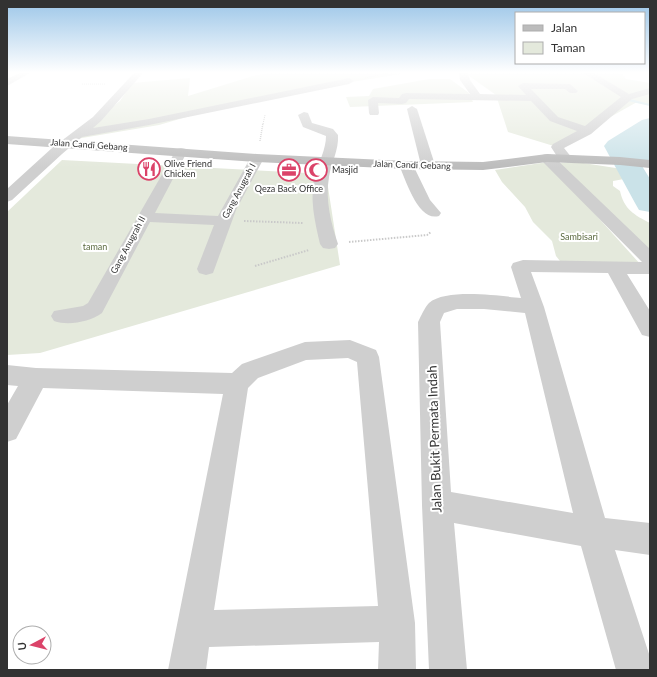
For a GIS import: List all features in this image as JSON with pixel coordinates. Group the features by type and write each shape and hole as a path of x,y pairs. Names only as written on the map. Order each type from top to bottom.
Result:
{"main road":[{"name":"Jalan Candi Gebang","path":"7,140 257,158 406,165 483,166 547,158 620,161 650,164"}],"street":[{"path":"7,197 97,118 110,105"},
{"path":"79,134 235,105"},
{"path":"373,105 374,113"},
{"path":"541,105 554,119 587,131"},
{"path":"565,158 557,147 587,131 619,105"},
{"path":"412,109 428,165"},
{"path":"304,115 307,125 332,133 332,142 324,167 320,194 323,223 329,244"},
{"name":"Gang Anugrah II","path":"61,316 88,313 95,308 181,152"},
{"name":"Gang Anugrah I","path":"206,269 228,210 257,158"},
{"path":"547,158 650,259"},
{"path":"406,165 423,202 433,213"},
{"path":"144,217 224,221"},
{"path":"635,670 593,532 534,307 520,267 650,268"},
{"path":"614,268 650,329"},
{"name":"Jalan Bukit Permata Indah","path":"448,670 437,505 430,322 436,309 446,304 461,301 534,307"},
{"path":"187,670 193,628 237,384 250,371 305,351 350,349 368,357 397,623 397,670"},
{"path":"7,375 36,378 237,384"},
{"path":"7,430 36,378"},
{"path":"437,505 593,532 650,539"},
{"path":"193,628 397,623"}],"path":[{"path":"257,158 267,105"},
{"path":"224,221 323,223"},
{"path":"255,266 329,244 427,235 431,232"}],"green space":[{"path":"115,105 238,105 207,111 159,125 70,140"},
{"path":"349,105 409,105 350,107"},
{"path":"499,105 632,105 557,147 508,132"},
{"name":"taman","path":"62,160 326,174 340,265 40,353 7,355 7,212"},
{"name":"Sambisari","path":"548,162 641,265 564,266 556,256 552,241 533,222 525,207 502,182 495,170"},
{"name":"Sambisari","path":"577,162 622,169 624,179 613,181 613,186 620,191 624,202 630,211 650,223 650,256 554,163"}],"water":[{"path":"650,126 650,163 632,160 621,147"}],"waterway":[{"path":"650,125 617,146 650,203"}],"place":[{"name":"Olive Friend Chicken","path":"149,169"},
{"name":"Qeza Back Office","path":"289,170"},
{"name":"Masjid","path":"316,170"}]}
